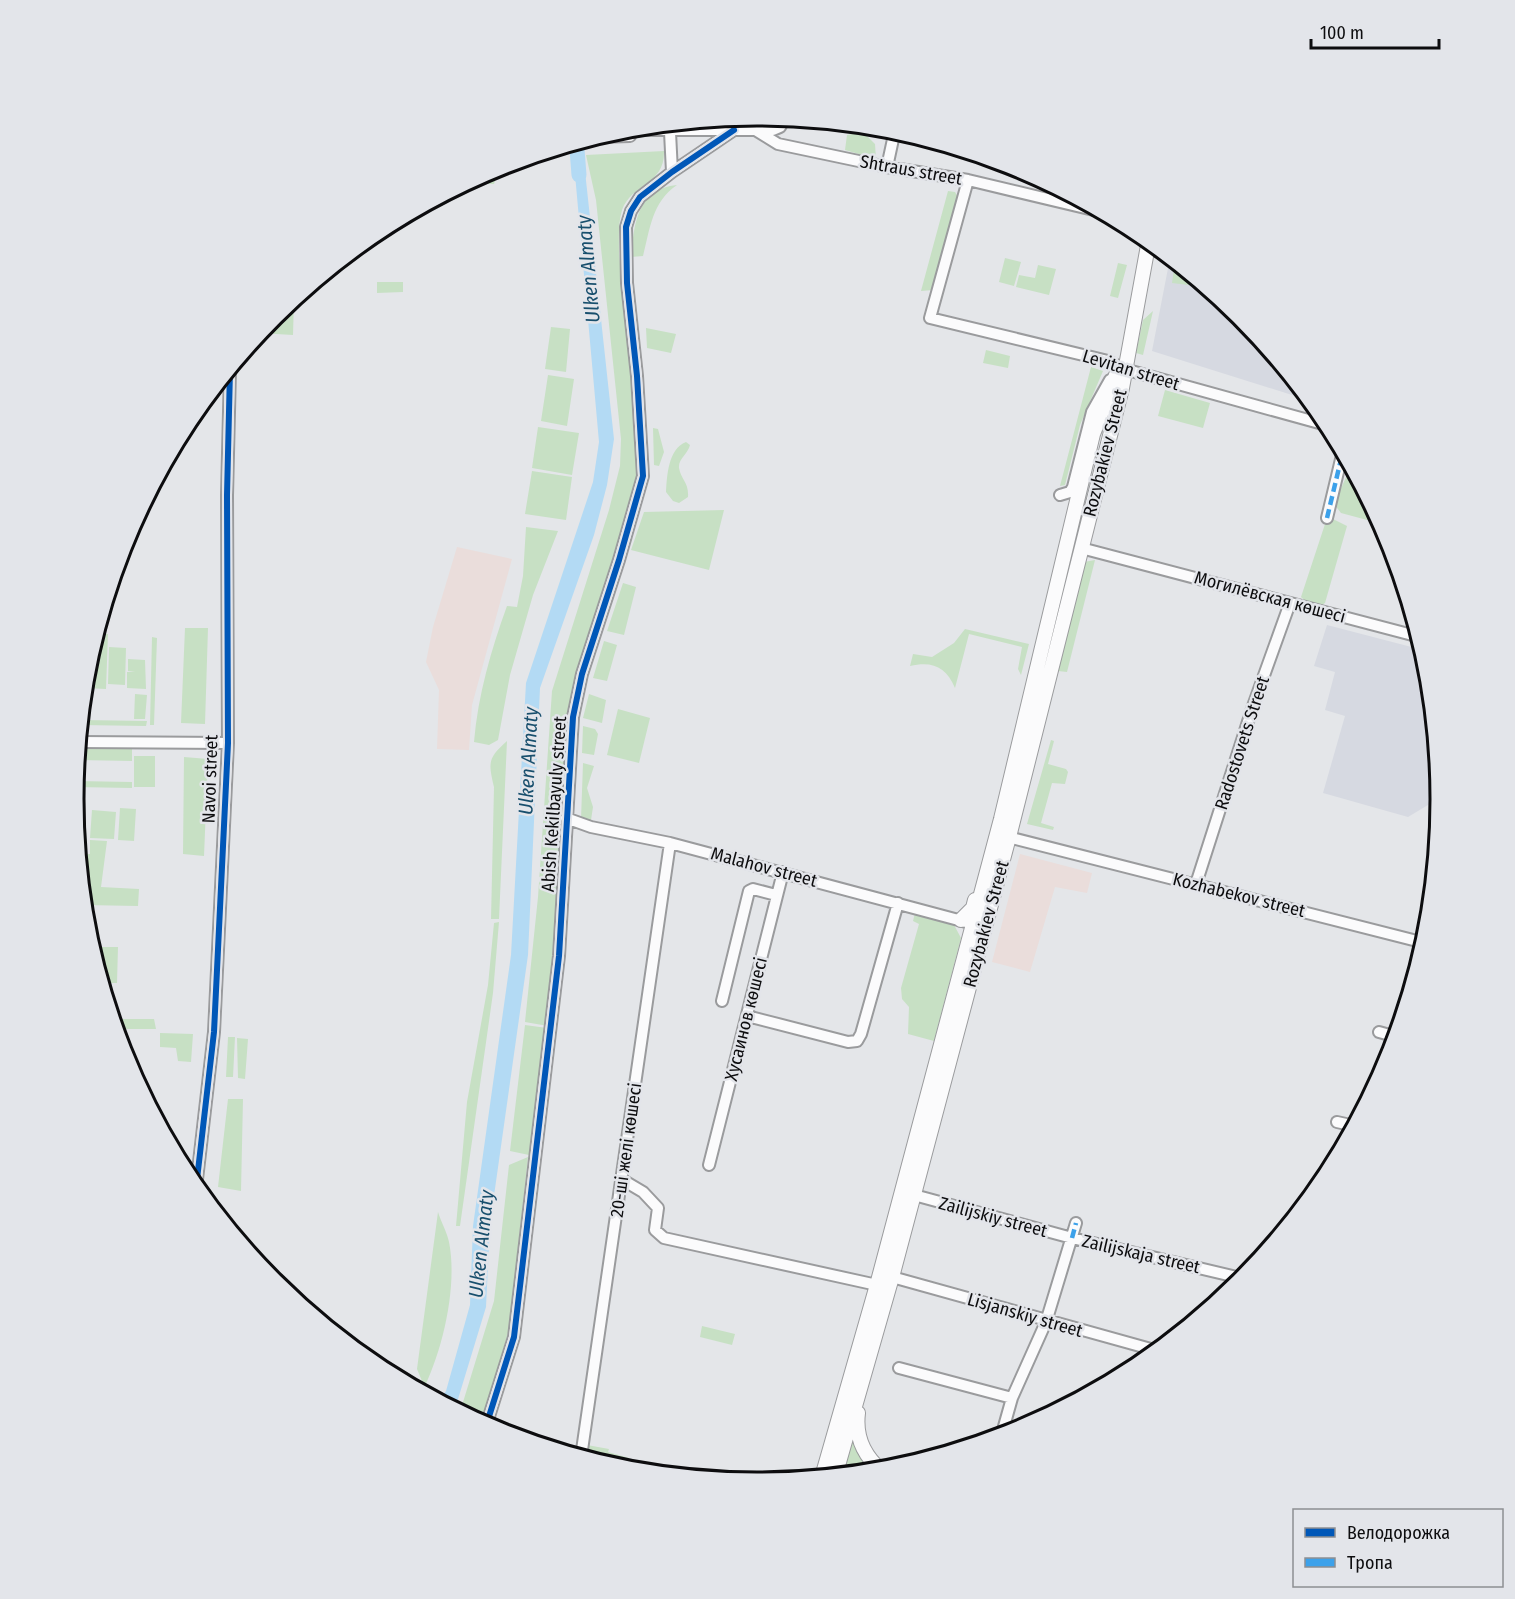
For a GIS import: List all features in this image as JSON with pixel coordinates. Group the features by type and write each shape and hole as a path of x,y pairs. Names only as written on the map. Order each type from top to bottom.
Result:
{"main road":[{"name":"Rozybakiev Street","path":"837,1468 914,1195 973,923 974,908 993,850 1003,836 1029,709 1093,434 1121,370 1147,250"},
{"name":"Rozybakiev Street","path":"839,1413 877,1286 973,923 1003,836 1081,548 1122,388 1121,370"},
{"path":"861,1387 857,1418 859,1437 867,1456 873,1462"},
{"path":"824,1469 839,1413"},
{"path":"820,1470 839,1413"}],"street":[{"path":"671,132 757,131 772,126"},
{"name":"Abish Kekilbayuly street","path":"489,1417 514,1337 560,956 573,717 581,680 643,476 638,386 627,283 626,227 631,211 640,197 734,130"},
{"path":"699,131 702,152"},
{"name":"Shtraus street","path":"757,131 778,144 887,167 968,180 1074,205"},
{"path":"666,133 672,172"},
{"path":"887,167 893,140"},
{"name":"Levitan street","path":"968,180 930,318 1108,361 1121,370 1315,422"},
{"path":"1060,495 1070,492 1073,487 1092,412 1121,370"},
{"name":"Navoi street","path":"198,1173 214,1032 228,743 227,495 230,381"},
{"path":"1327,518 1341,462"},
{"name":"Могилёвская көшесі","path":"1081,548 1410,634"},
{"name":"Radostovets Street","path":"1196,884 1253,706 1290,603"},
{"path":"87,742 228,743"},
{"name":"Malahov street","path":"566,818 591,827 670,843 973,923"},
{"name":"Kozhabekov street","path":"1003,836 1416,941"},
{"name":"20-ші желі көшесі","path":"581,1449 670,843"},
{"name":"Хусаинов көшесі","path":"710,1165 783,872"},
{"path":"722,1001 749,891 753,889 776,895"},
{"path":"747,1016 848,1042 857,1041 861,1034 898,903"},
{"path":"1379,1032 1388,1035"},
{"path":"1337,1122 1347,1124"},
{"path":"621,1179 643,1192 658,1208 655,1230 664,1238 877,1286"},
{"name":"Zailijskiy street","path":"914,1195 1072,1238"},
{"path":"1004,1426 1012,1398 1046,1322 1076,1223"},
{"name":"Zailijskaja street","path":"1072,1238 1234,1276"},
{"name":"Lisjanskiy street","path":"892,1277 1147,1349"},
{"path":"899,1368 1012,1398"}],"shaded area":[{"path":"1169,265 1234,323 1264,355 1297,397 1152,351"},
{"path":"457,547 512,559 472,705 469,750 437,749 439,690 426,662 433,627"},
{"path":"1327,625 1413,647 1430,755 1431,803 1408,817 1323,793 1345,716 1325,710 1335,672 1314,666"},
{"path":"1020,854 1092,873 1087,893 1055,887 1030,972 992,962"}],"green space":[{"path":"847,135 866,135 875,144 876,159 845,150"},
{"path":"664,151 659,171 627,201 620,220 619,253 636,427 636,483 567,737 548,1026 525,1022 538,897 552,691 609,510 620,466 621,439 596,200 586,155"},
{"path":"496,179 494,184 484,184"},
{"path":"677,185 662,199 657,208 643,256 631,257 636,221 640,210 653,193"},
{"path":"948,191 955,192 959,199 933,290 921,291"},
{"path":"1005,258 1021,262 1014,286 999,282"},
{"path":"1118,263 1127,265 1118,298 1110,296"},
{"path":"1038,265 1056,269 1049,295 1016,287 1019,275 1035,278"},
{"path":"1174,270 1193,286 1172,283"},
{"path":"377,282 403,282 403,292 377,293"},
{"path":"294,311 293,335 271,334"},
{"path":"1153,311 1143,355 1136,353 1143,320"},
{"path":"551,327 570,329 566,372 545,369"},
{"path":"646,328 676,334 671,353 647,348"},
{"path":"986,350 1010,356 1008,368 983,363"},
{"path":"1091,367 1103,371 1080,425 1065,485 1060,486"},
{"path":"548,375 574,379 567,426 541,421"},
{"path":"1165,390 1210,403 1203,428 1158,416"},
{"path":"538,427 579,433 572,475 532,468"},
{"path":"653,428 658,429 664,452 659,466 654,465"},
{"path":"686,442 690,445 679,468 688,497 679,503 673,501 666,492 667,478 675,451"},
{"path":"532,471 572,477 566,520 525,514"},
{"path":"1347,475 1371,521 1341,513 1334,504"},
{"path":"724,510 709,570 631,550 644,512"},
{"path":"1331,518 1347,526 1325,603 1322,605 1305,601 1301,597 1326,521"},
{"path":"526,527 558,531 533,595 510,675 498,740 489,745 474,742 482,690 496,639 507,606 517,607 523,576"},
{"path":"1095,560 1067,672 1058,671 1084,562"},
{"path":"623,583 636,587 624,635 607,631"},
{"path":"185,628 208,628 205,724 181,723"},
{"path":"965,629 1029,644 1021,675 1018,669 1022,647 969,634 955,688 943,670 938,667 925,664 910,666 913,654 932,657 954,643"},
{"path":"105,634 108,634 106,689 94,688"},
{"path":"152,637 157,638 154,725 150,725"},
{"path":"604,641 617,645 607,681 593,678"},
{"path":"109,647 126,648 125,685 108,684"},
{"path":"128,659 145,660 146,689 127,688 127,672 135,672 128,671"},
{"path":"135,694 147,695 145,719 134,719"},
{"path":"589,694 606,700 602,723 583,718"},
{"path":"618,709 650,718 639,763 607,755"},
{"path":"89,720 147,721 146,726 88,725"},
{"path":"583,726 595,729 598,734 594,755 582,753"},
{"path":"1051,740 1054,741 1048,764 1066,769 1068,772 1065,784 1052,783 1041,823 1054,827 1053,830 1027,824"},
{"path":"507,741 499,919 491,919 494,787 490,766 493,756"},
{"path":"86,746 132,747 132,761 85,760"},
{"path":"134,756 155,756 155,787 134,787"},
{"path":"184,757 208,759 204,856 183,854"},
{"path":"583,763 594,766 587,788 593,807 591,820 581,819"},
{"path":"84,781 132,782 132,788 84,787"},
{"path":"120,808 136,809 134,841 118,840"},
{"path":"92,810 116,812 114,839 90,838"},
{"path":"90,840 107,841 101,887 139,889 138,906 93,905 86,854 90,854"},
{"path":"915,913 953,923 961,938 934,1041 908,1034 909,1007 902,999 901,988 919,924 913,921"},
{"path":"499,922 493,993 460,1226 456,1226 467,1102 488,985 494,923"},
{"path":"101,947 118,947 117,983 110,983"},
{"path":"121,1019 154,1019 156,1029 125,1029"},
{"path":"525,1025 547,1028 529,1155 510,1151"},
{"path":"160,1033 193,1034 191,1062 178,1061 176,1048 160,1047"},
{"path":"228,1037 235,1037 233,1077 226,1077"},
{"path":"237,1038 248,1039 245,1079 238,1078"},
{"path":"228,1099 243,1099 241,1191 218,1187"},
{"path":"528,1157 509,1329 485,1415 462,1405 494,1301 509,1165"},
{"path":"438,1212 449,1242 450,1299 442,1339 425,1385 421,1383 417,1369"},
{"path":"702,1326 735,1334 732,1345 700,1337"},
{"path":"853,1427 870,1463 843,1467"},
{"path":"587,1445 609,1449 608,1452 629,1458 626,1460 586,1451"}],"water":[{"path":"577,154 584,162 614,439 607,485 594,535 540,688 528,955 490,1224 486,1307 457,1402 443,1395 470,1305 473,1226 511,955 526,683 593,482 599,442 574,163"}],"waterway":[{"name":"Ulken Almaty","path":"577,151 579,175"}],"marked path":[{"path":"1327,518 1340,462"},
{"path":"1072,1238 1076,1223"}],"cycle path":[{"path":"489,1417 514,1337 559,956 573,717 582,674 643,476 637,376 627,283 626,227 631,211 640,197 734,130"},
{"path":"198,1173 214,1032 228,743 227,495 230,381"}]}
